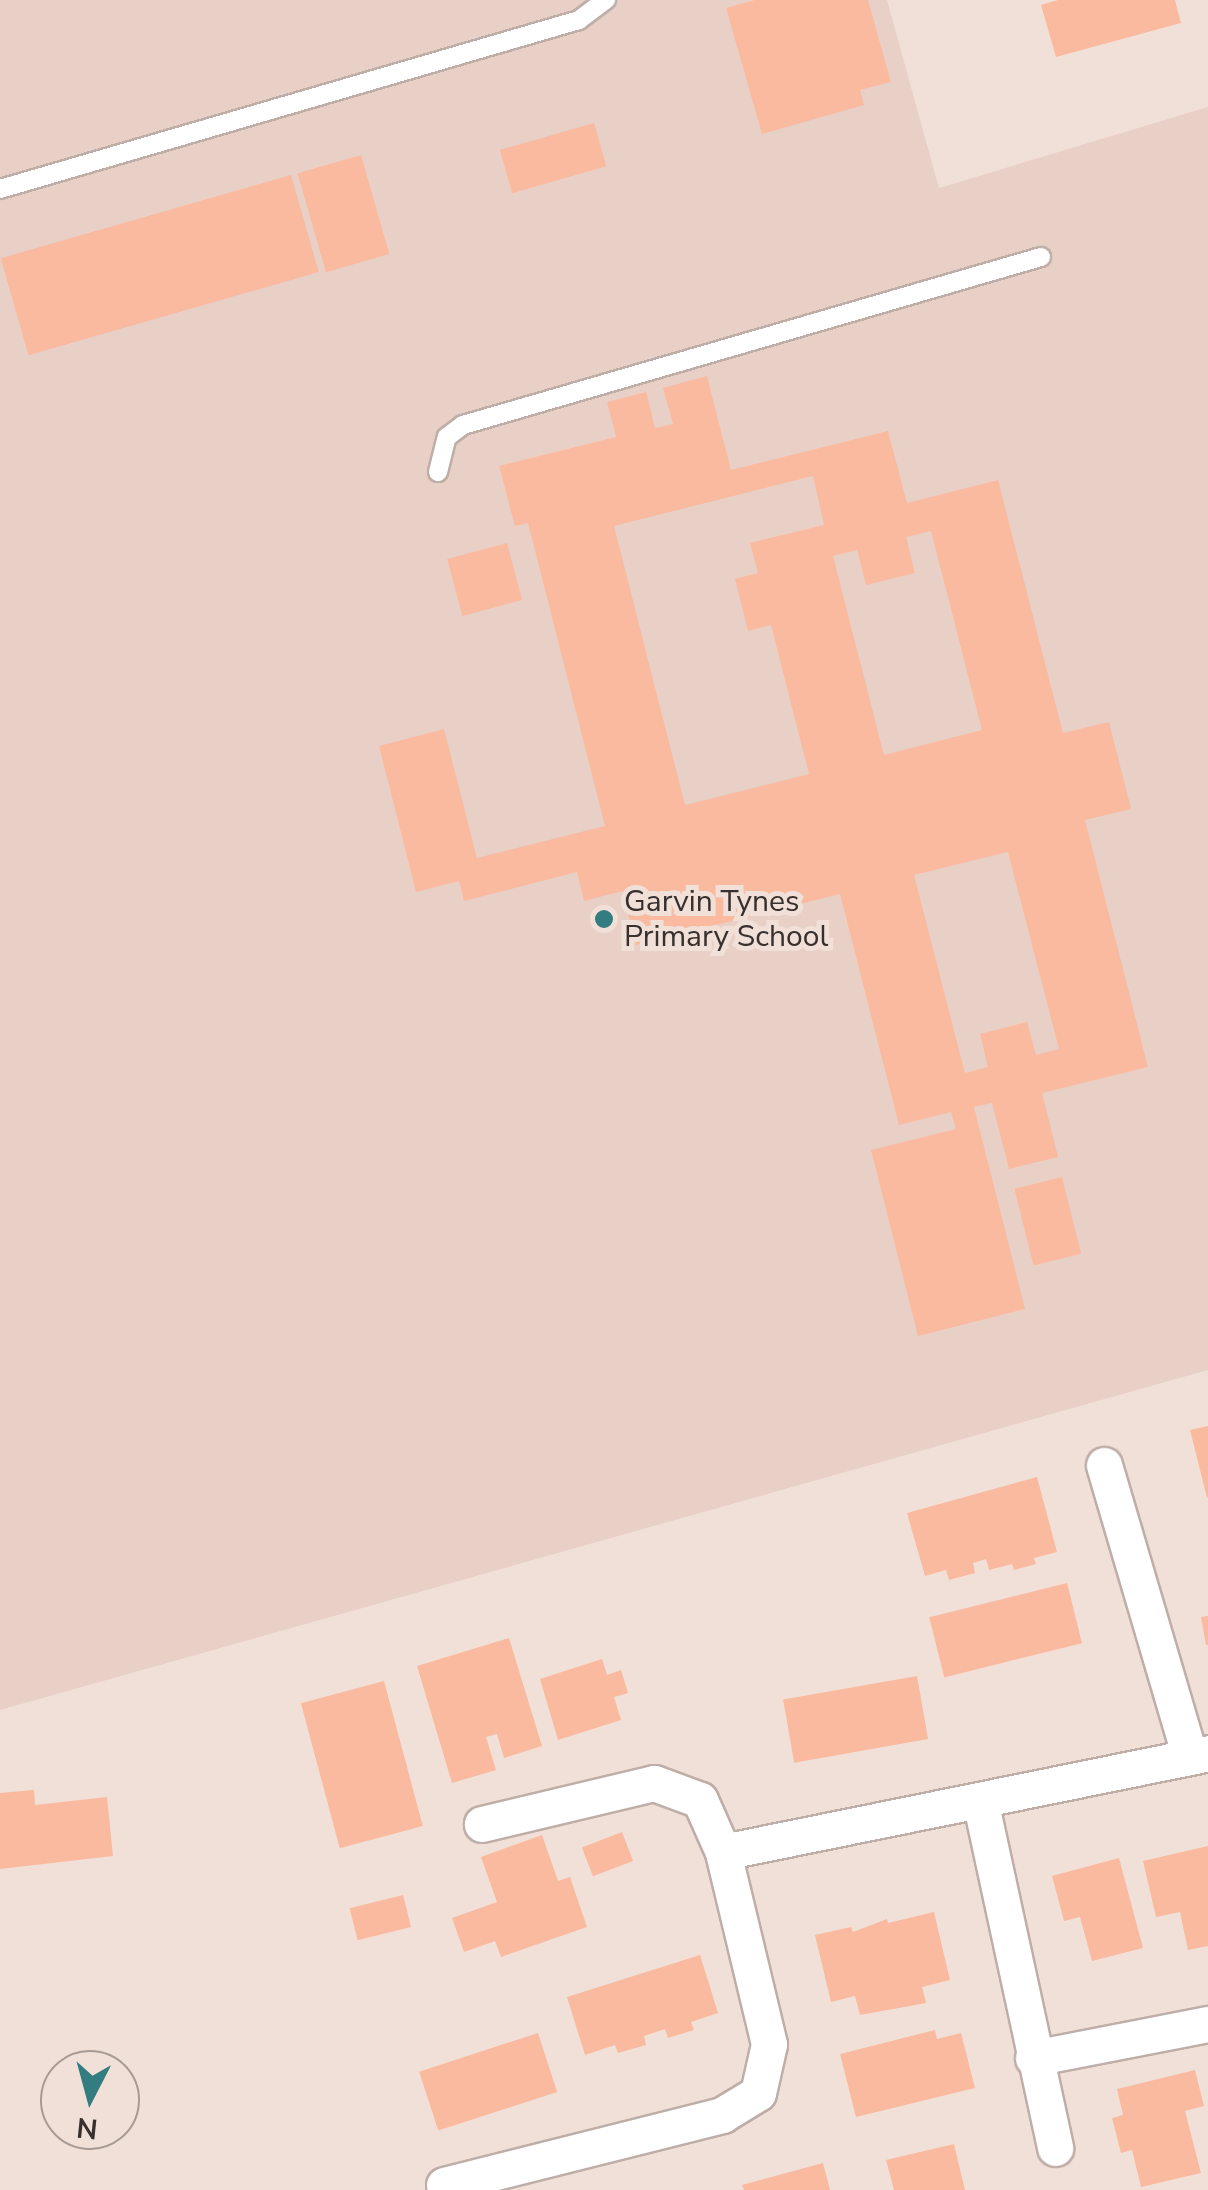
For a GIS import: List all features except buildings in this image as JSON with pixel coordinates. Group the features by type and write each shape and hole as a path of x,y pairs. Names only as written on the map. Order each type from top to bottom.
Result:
{"street":[{"path":"723,1852 1199,1755 1104,1464"},
{"path":"444,2185 722,2114 758,2093 769,2044 723,1852 700,1800 654,1784 482,1824"},
{"path":"980,1800 1055,2148"},
{"path":"1033,2058 1208,2024"}],"lane":[{"path":"0,189 579,20 606,0"},
{"path":"438,472 447,436 463,425 1042,257"}],"shaded area":[{"name":"Garvin Tynes Primary School","path":"0,0 887,0 939,188 1208,107 1208,1370 0,1710"}],"place":[{"name":"Garvin Tynes Primary School","path":"604,919"}]}
